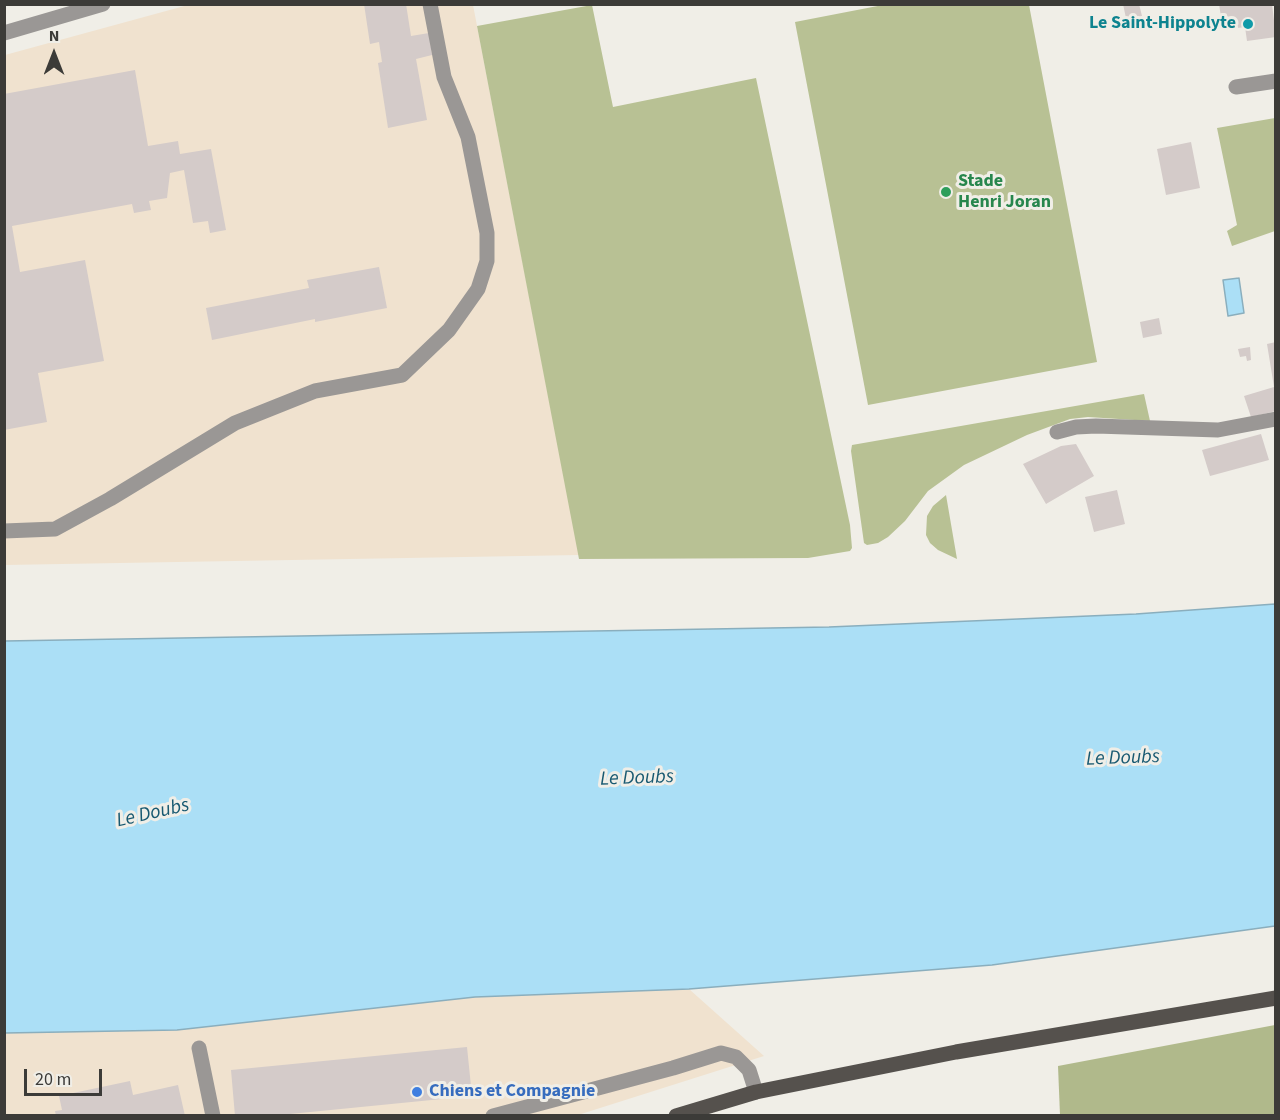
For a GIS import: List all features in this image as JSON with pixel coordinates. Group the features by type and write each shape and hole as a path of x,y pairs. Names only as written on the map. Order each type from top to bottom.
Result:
{"main road":[{"path":"676,1116 756,1092 956,1052 1275,998"}],"street":[{"path":"4,33 103,4"},
{"path":"4,531 55,529 110,499 235,423 315,391 402,375 449,330 478,289 487,261 487,233 468,137 444,77 430,4"},
{"path":"1236,87 1275,81"},
{"path":"1057,432 1076,427 1096,426 1218,430 1275,419"},
{"path":"199,1048 213,1116"},
{"path":"493,1116 721,1053 736,1057 749,1070 756,1092"}],"shaded area":[{"path":"188,5 473,5 579,555 5,565 5,55"},
{"path":"689,989 764,1056 578,1115 5,1116 4,1033 177,1030 475,997"}],"green space":[{"name":"Stade Henri Joran","path":"888,4 1029,5 1097,362 868,405 795,22"},
{"path":"592,5 613,107 756,78 850,525 852,548 850,551 808,558 579,559 477,26"},
{"path":"1275,118 1275,231 1232,246 1227,231 1237,225 1217,128"},
{"path":"1144,394 1150,421 1088,417 1070,419 1027,435 964,465 928,491 905,521 888,537 878,543 867,545 864,543 852,445"},
{"path":"946,495 957,559 938,550 930,543 926,535 927,516 933,506"},
{"path":"1275,1025 1275,1115 1060,1115 1058,1066"}],"water":[{"path":"1239,278 1244,313 1228,316 1223,280"},
{"name":"Le Doubs","path":"1275,604 1275,926 992,965 689,989 475,997 177,1030 5,1033 5,641 829,627 1136,614"}],"building":[{"path":"364,4 406,4 411,36 429,33 432,55 416,59 427,120 388,128 378,63 382,62 379,42 370,44"},
{"path":"1123,4 1139,4 1143,20 1127,23"},
{"name":"Le Saint-Hippolyte","path":"1219,4 1272,4 1276,37 1247,41 1245,27 1223,30"},
{"path":"135,70 148,146 178,141 180,154 211,149 226,230 210,233 208,221 193,223 184,170 170,173 167,198 149,201 151,210 134,213 132,204 12,226 20,272 85,260 104,361 38,373 47,422 4,430 4,94"},
{"path":"1191,142 1200,188 1166,195 1157,149"},
{"path":"379,267 387,308 315,322 315,319 212,340 206,308 309,288 307,280"},
{"path":"1159,318 1162,334 1143,338 1140,322"},
{"path":"1276,342 1276,411 1251,417 1244,396 1274,387 1267,344"},
{"path":"1250,347 1251,360 1247,361 1246,356 1240,357 1238,349"},
{"path":"1261,434 1269,460 1210,476 1202,450"},
{"path":"1076,444 1094,476 1046,504 1023,464 1061,446"},
{"path":"1117,490 1125,524 1094,532 1085,497"},
{"path":"467,1047 472,1096 270,1116 235,1116 231,1070"},
{"path":"130,1081 133,1095 178,1085 185,1116 56,1116 55,1111 62,1110 59,1096"}],"place":[{"name":"Le Saint-Hippolyte","path":"1248,24"},
{"name":"Stade Henri Joran","path":"946,192"},
{"name":"Chiens et Compagnie","path":"417,1092"}]}
